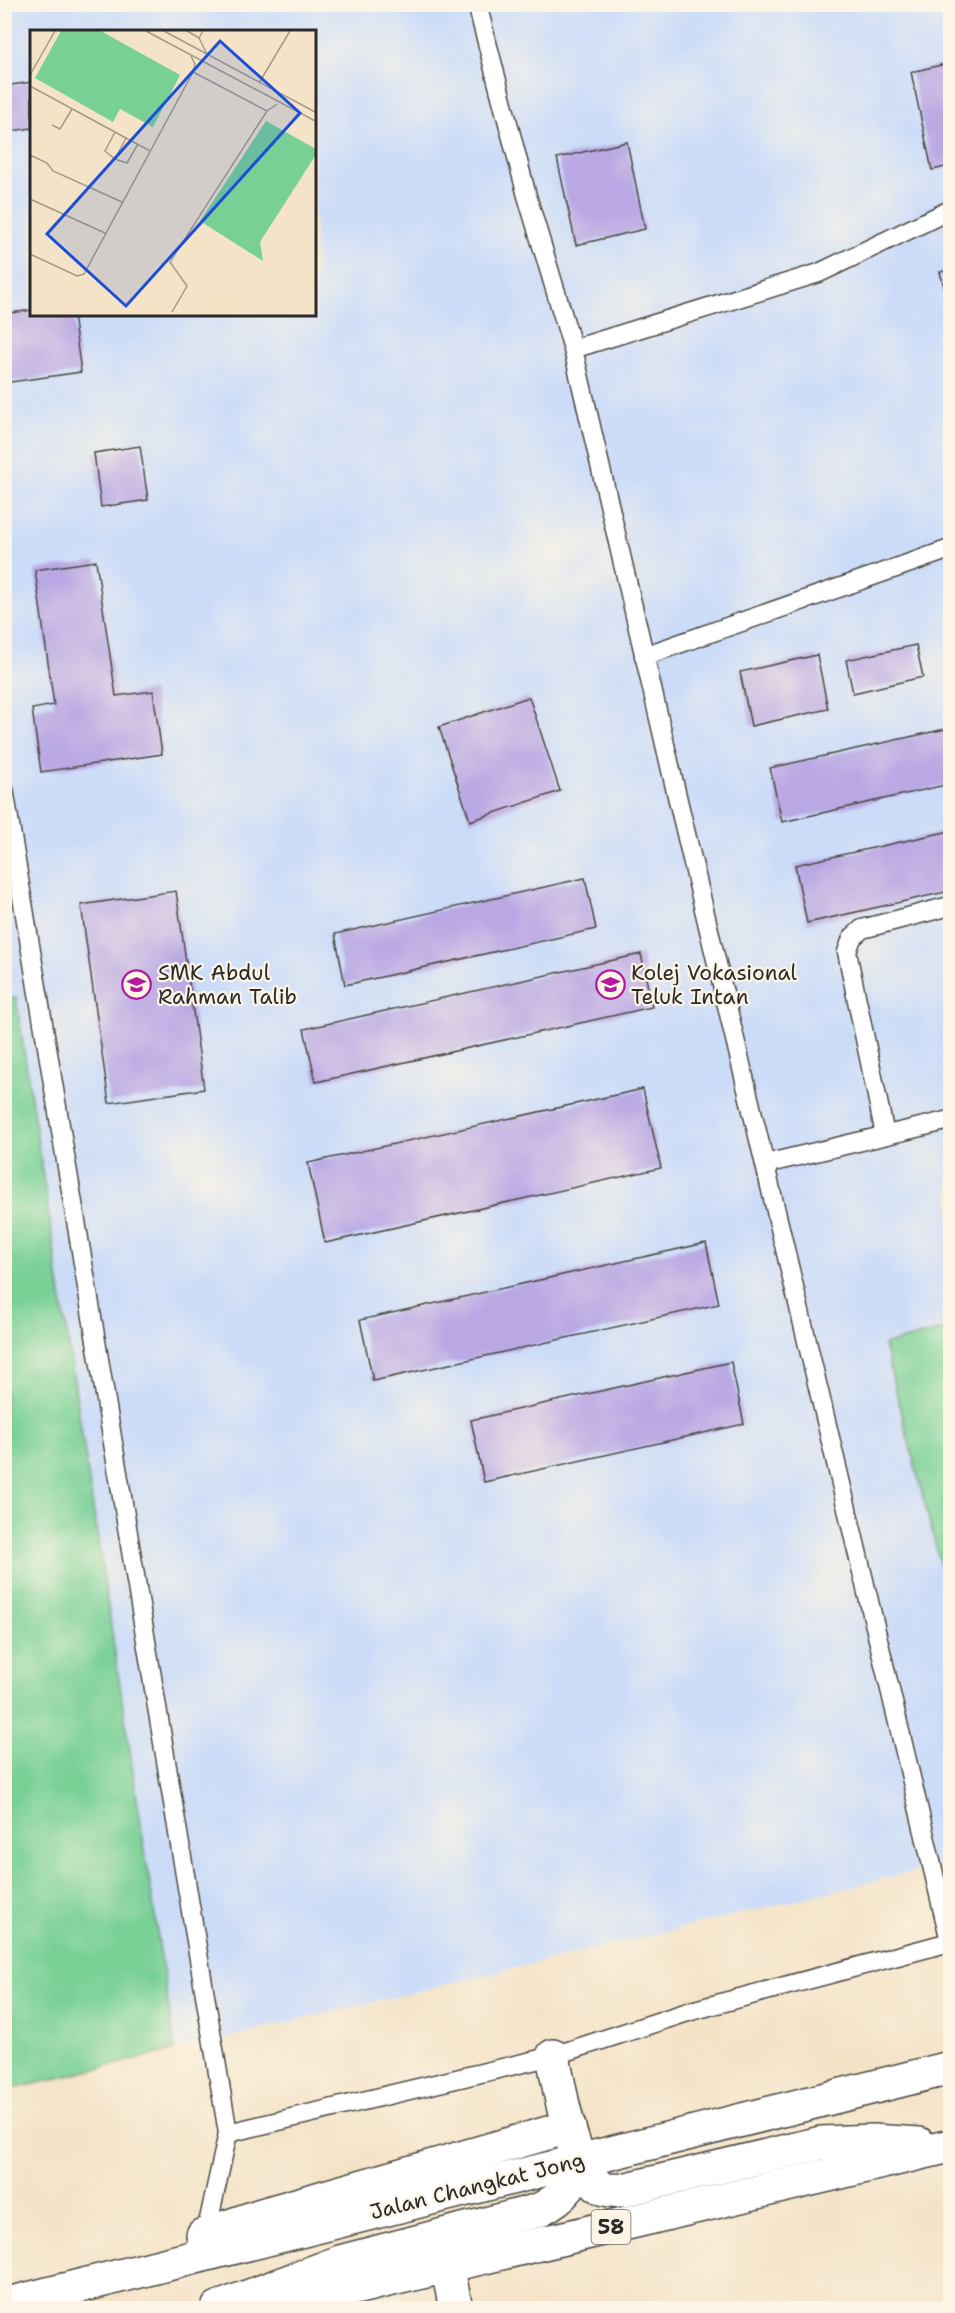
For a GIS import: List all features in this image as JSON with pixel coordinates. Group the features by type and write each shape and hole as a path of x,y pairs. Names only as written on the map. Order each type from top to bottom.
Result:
{"main road":[{"path":"553,2056 578,2160 591,2180 605,2190 624,2190 821,2143 873,2140 950,2146"},
{"name":"Jalan Changkat Jong","path":"4,2305 951,2068"},
{"path":"76,2287 206,2233 261,2215 569,2127"},
{"name":"58","path":"271,2308 950,2146"},
{"path":"218,2308 340,2262 539,2210 559,2199 572,2184 578,2160"},
{"path":"447,2266 456,2308"}],"lane":[{"path":"228,2133 553,2056 691,2011 951,1942 573,349 527,196 477,4"},
{"path":"573,349 819,273 951,210"},
{"path":"644,656 951,549"},
{"path":"4,789 228,2133 206,2233"},
{"path":"885,1136 847,952 852,938 862,929 950,907"},
{"path":"765,1164 951,1120"}],"shaded area":[{"name":"Kolej Vokasional Teluk Intan","path":"4,5 950,5 950,1863 5,2091"}],"green space":[{"path":"16,998 175,2050 5,2091 4,1000"},
{"path":"950,1328 950,1602 884,1345"}],"building":[{"path":"950,63 950,166 932,170 911,72"},
{"path":"30,82 30,128 4,132 4,86"},
{"path":"627,142 645,229 576,245 557,158"},
{"path":"950,270 950,309 940,272"},
{"path":"30,310 30,316 73,316 81,372 4,383 4,314"},
{"path":"140,446 148,500 101,507 94,453"},
{"path":"96,561 116,696 153,691 162,754 41,772 32,709 54,705 35,570"},
{"path":"916,645 923,677 853,693 846,660"},
{"path":"817,655 828,709 751,726 740,672"},
{"path":"529,697 560,791 470,821 439,727"},
{"path":"950,728 950,784 782,822 770,768"},
{"path":"950,831 950,891 807,923 795,865"},
{"path":"585,878 596,929 345,985 335,934"},
{"path":"176,891 204,1089 109,1103 81,905"},
{"path":"641,954 652,1007 316,1082 304,1029"},
{"path":"643,1089 661,1168 325,1243 308,1163"},
{"path":"706,1243 719,1304 373,1381 360,1320"},
{"path":"731,1362 744,1424 484,1482 471,1420"}],"place":[{"name":"SMK Abdul Rahman Talib","path":"137,985"},
{"name":"Kolej Vokasional Teluk Intan","path":"610,985"}]}
